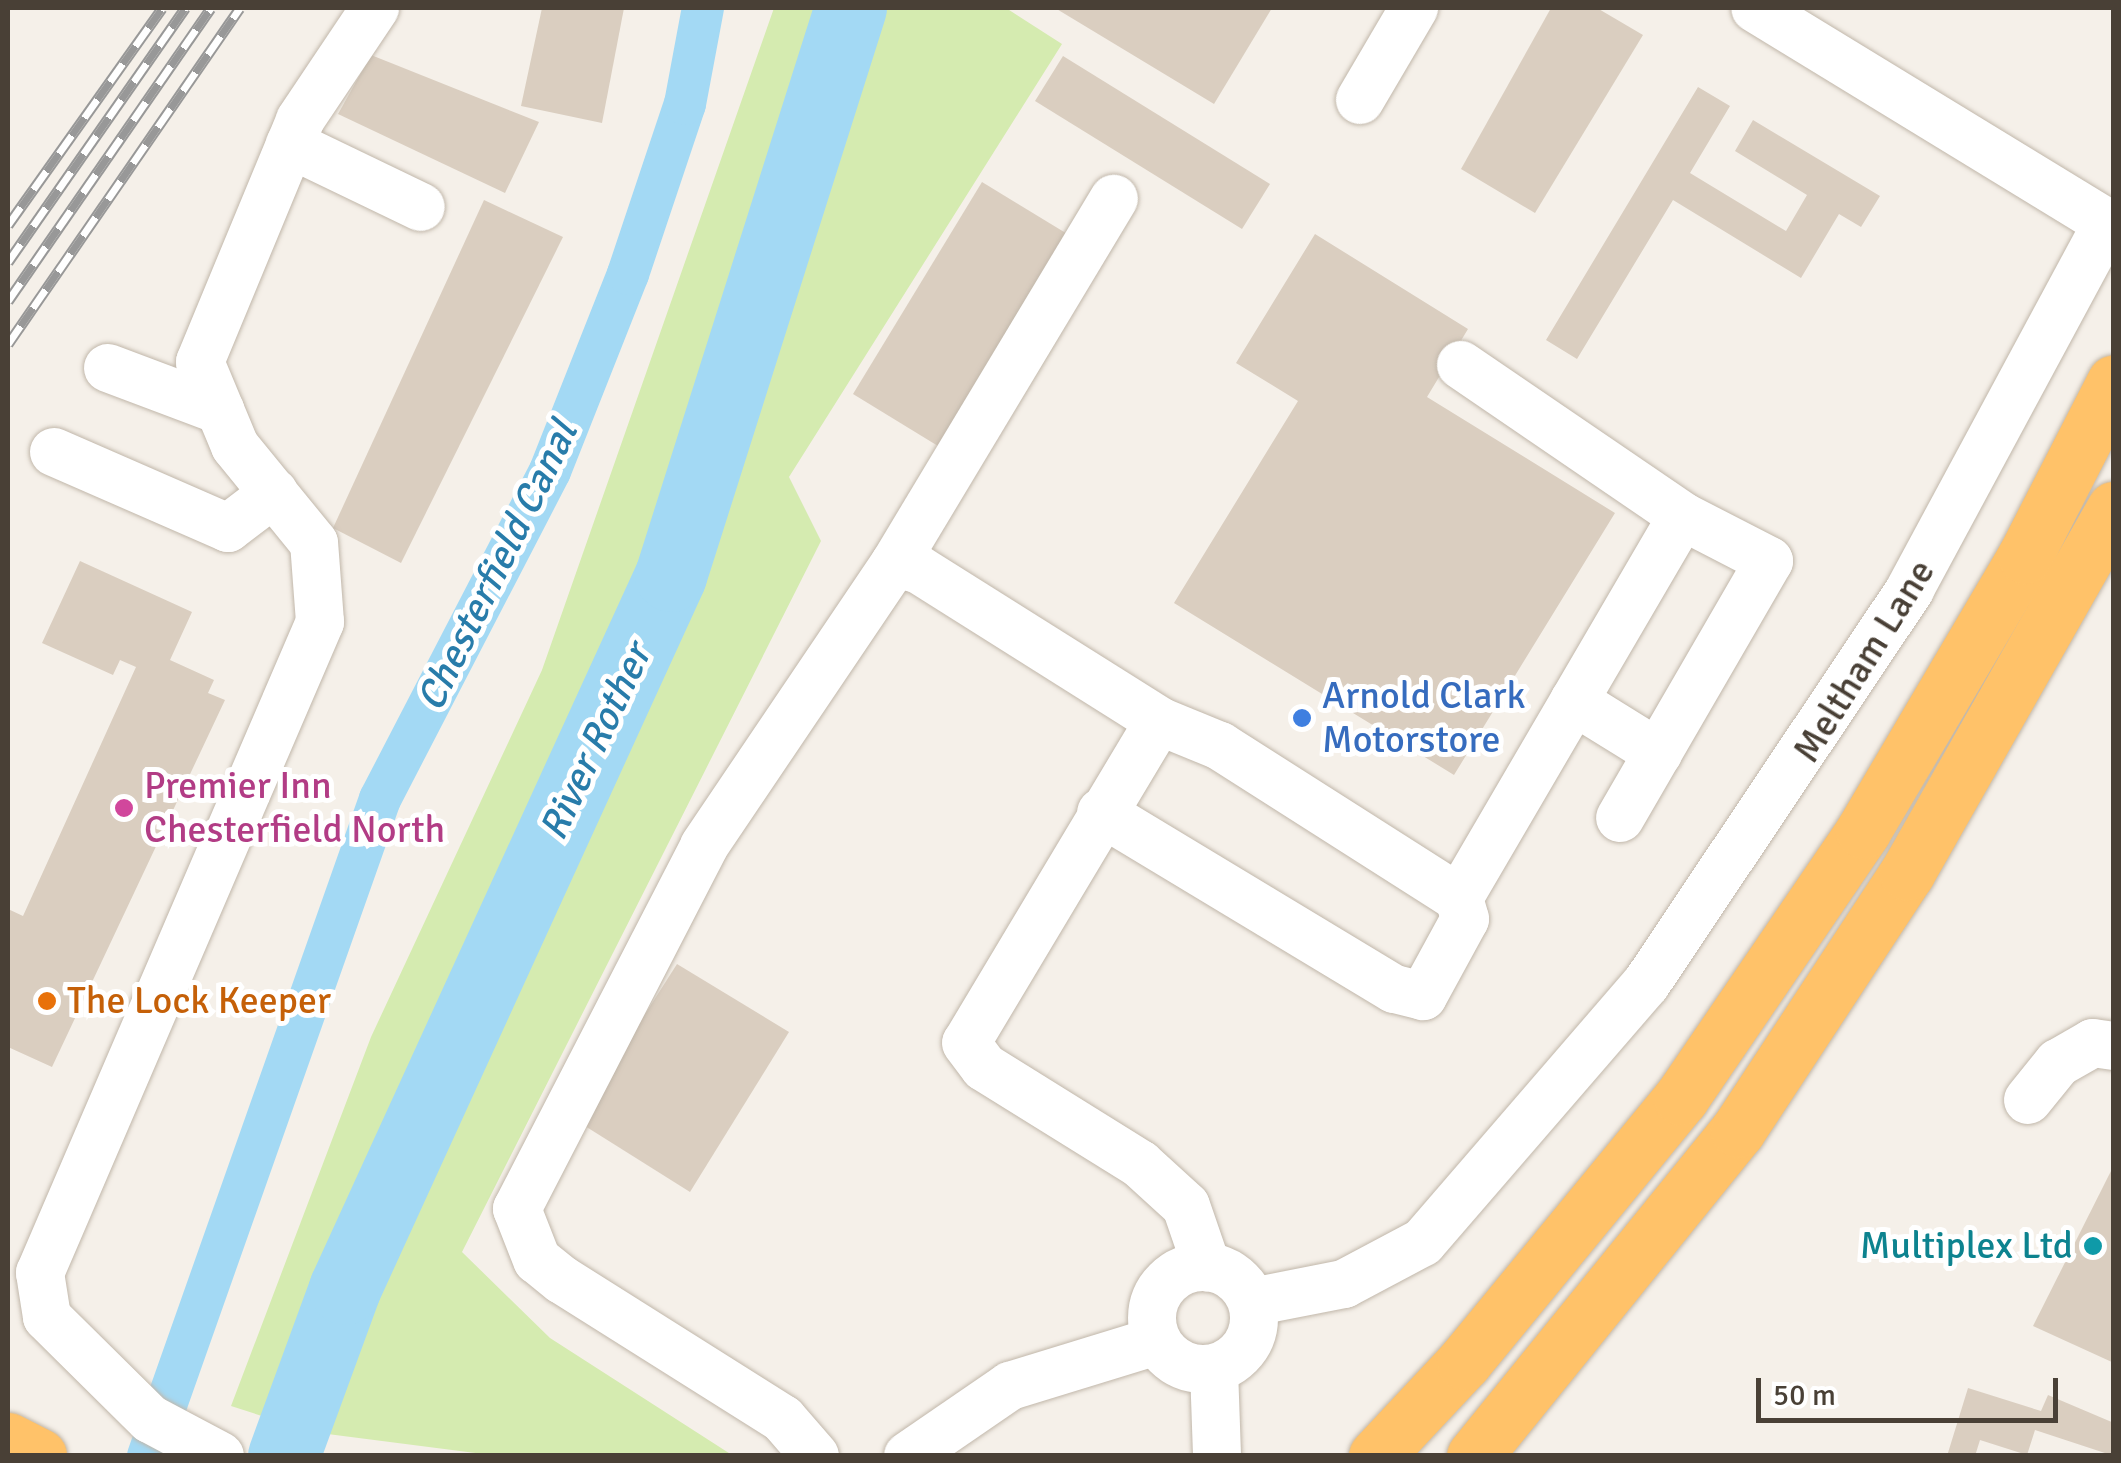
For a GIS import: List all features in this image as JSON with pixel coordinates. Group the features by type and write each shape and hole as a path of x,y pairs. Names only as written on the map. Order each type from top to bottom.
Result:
{"highway":[{"path":"1376,1456 1681,1098 1863,832 2025,556 2114,382"},
{"path":"1474,1456 1738,1130 1907,873 2114,509"},
{"path":"8,1440 39,1456"}],"street":[{"path":"220,1456 150,1419 47,1316 24,1265 304,676 320,622 314,542 235,446 200,362 290,144 375,8"},
{"path":"1360,100 1414,8"},
{"name":"Meltham Lane","path":"1252,1302 1344,1284 1423,1242 1646,984 1910,589 2110,217 1755,8"},
{"path":"290,144 421,207"},
{"path":"815,1456 783,1418 550,1270 517,1209 704,846 895,564 1114,199"},
{"path":"1461,365 1682,516 1769,562 1620,818"},
{"path":"108,368 220,410"},
{"path":"54,452 228,528 274,493"},
{"path":"1460,898 1682,516"},
{"path":"895,564 918,569 1160,722 1220,746 1460,898 1466,920 1423,996 1257,911 1101,812"},
{"path":"1574,702 1658,752"},
{"path":"1160,722 1101,812 966,1043 994,1075 1175,1195 1207,1267"},
{"path":"2028,1100 2058,1063 2093,1043 2114,1046"},
{"path":"1207,1267 1234,1278 1252,1302 1252,1336 1214,1369 1181,1365 1156,1341 1152,1311 1165,1283 1207,1267"},
{"path":"908,1456 1010,1386 1156,1341"},
{"path":"1214,1369 1218,1456"}],"green space":[{"path":"774,8 1006,8 1062,44 789,477 821,541 462,1252 550,1338 732,1455 491,1455 312,1432 231,1406 371,1037 542,670"}],"building":[{"path":"542,8 624,8 602,123 521,106"},
{"path":"1055,8 1272,8 1214,104"},
{"path":"1551,8 1597,8 1643,35 1535,213 1461,169"},
{"path":"371,55 539,122 505,193 338,114"},
{"path":"1063,56 1270,184 1242,229 1035,101"},
{"path":"1698,87 1730,106 1690,173 1786,231 1807,195 1735,151 1753,120 1880,196 1861,227 1839,214 1801,278 1673,200 1577,359 1546,340"},
{"path":"982,182 1069,235 938,446 853,394"},
{"path":"484,200 563,237 401,563 333,528"},
{"path":"1315,234 1468,329 1427,397 1615,513 1454,775 1174,603 1298,401 1236,363"},
{"name":"Premier Inn Chesterfield North","path":"80,561 192,612 170,660 214,680 208,693 225,700 52,1067 8,1047 8,909 23,916 136,667 120,660 113,675 42,643"},
{"path":"677,964 789,1032 690,1192 577,1121"},
{"name":"Multiplex Ltd","path":"2114,1165 2114,1363 2033,1326"},
{"path":"1968,1388 2041,1411 2048,1395 2114,1423 2114,1456 2035,1430 2027,1455 1980,1440 1975,1456 1947,1456"}],"waterway":[{"name":"Chesterfield Canal","path":"148,1456 380,799 550,471 628,274 685,104 703,8"},
{"name":"River Rother","path":"284,1456 345,1289 671,576 851,8"}],"railway":[{"path":"8,225 162,8"},
{"path":"8,262 185,8"},
{"path":"8,301 211,8"},
{"path":"8,344 240,8"}],"place":[{"name":"Arnold Clark Motorstore","path":"1302,718"},
{"name":"Premier Inn Chesterfield North","path":"124,808"},
{"name":"The Lock Keeper","path":"47,1001"},
{"name":"Multiplex Ltd","path":"2093,1246"}]}
